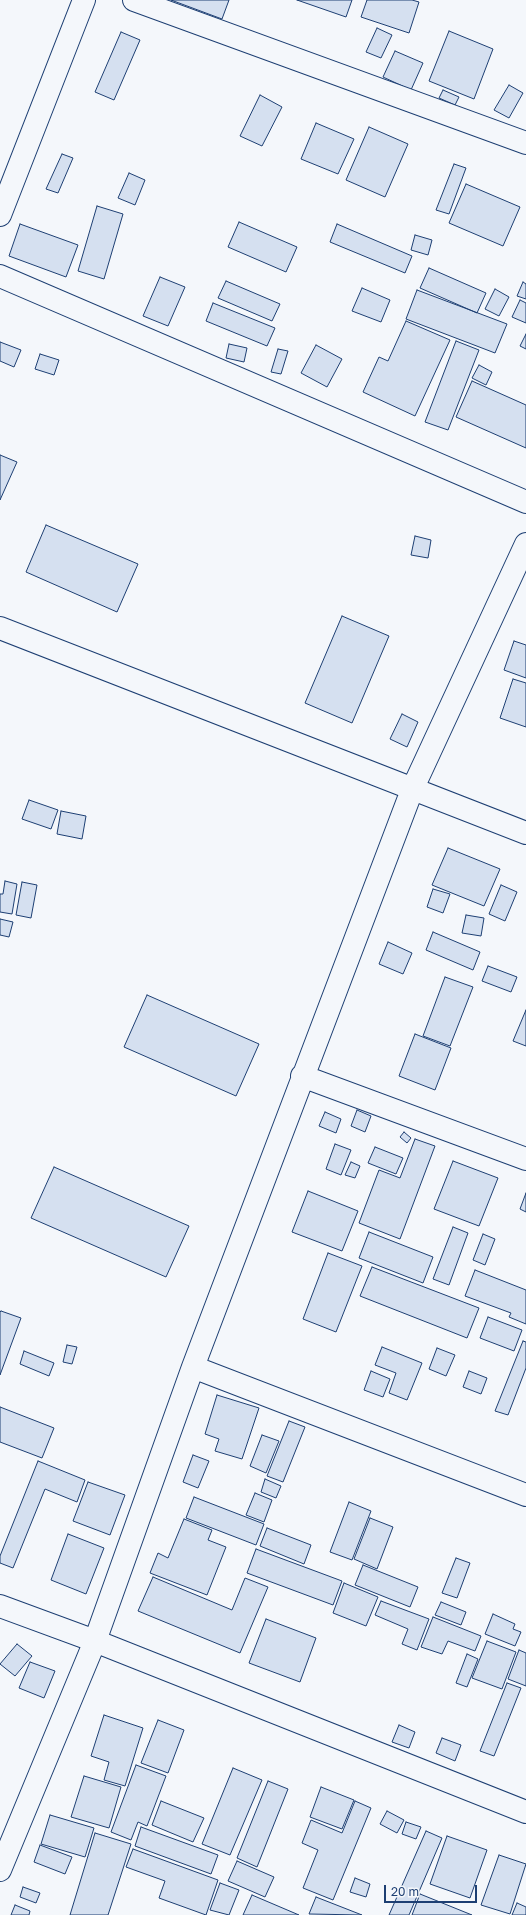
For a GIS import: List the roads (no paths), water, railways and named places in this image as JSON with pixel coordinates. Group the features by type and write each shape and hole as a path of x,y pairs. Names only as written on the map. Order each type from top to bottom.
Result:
{"street":[{"path":"0,215 84,0"},
{"path":"134,0 526,144"},
{"path":"0,276 526,502"},
{"path":"0,1870 95,1641 193,1367 302,1076 412,790 526,544"},
{"path":"0,628 412,790 526,833"},
{"path":"302,1076 526,1159"},
{"path":"193,1367 526,1495"},
{"path":"0,1606 95,1641 526,1812"}]}
